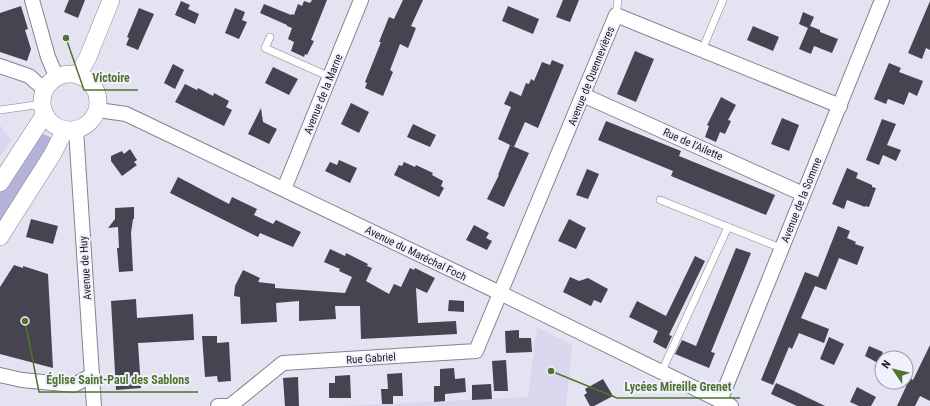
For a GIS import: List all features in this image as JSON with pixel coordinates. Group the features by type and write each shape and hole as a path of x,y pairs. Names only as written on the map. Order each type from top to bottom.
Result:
{"street":[{"path":"0,183 47,96 67,74 78,75 88,80 95,88 99,99 98,110 93,120 85,126 70,130 53,124 47,96 48,57 32,0"},
{"path":"78,75 88,57 111,0"},
{"name":"Avenue de la Marne","path":"284,189 361,0"},
{"name":"Avenue de la Somme","path":"725,403 781,248 882,0"},
{"name":"Avenue de Quennevières","path":"500,293 616,15 840,106"},
{"path":"0,66 29,76 47,96"},
{"name":"Rue de l'Ailette","path":"583,95 803,194"},
{"name":"Avenue du Maréchal Foch","path":"98,110 126,114 500,293 725,403"},
{"path":"0,237 52,154 70,130"},
{"name":"Avenue de Huy","path":"70,130 94,406"},
{"name":"Rue Gabriel","path":"218,406 230,406 283,363 476,351 500,293"},
{"path":"0,375 22,380 74,385 92,375"}],"lane":[{"path":"616,15 618,0"},
{"path":"702,50 723,0"},
{"path":"270,38 265,48 330,77"},
{"path":"0,110 47,96"},
{"path":"660,200 781,248"},
{"path":"661,373 728,227"}],"shaded area":[{"path":"0,125 11,140 0,156"},
{"path":"41,134 48,136 53,141 0,228 0,192 36,138"},
{"path":"537,327 572,345 566,406 343,406 528,397"}],"building":[{"path":"69,0 85,0 78,18 64,12"},
{"path":"312,0 327,0 311,40 314,41 307,55 305,54 304,57 291,51 294,42 288,39 292,28 260,13 264,4 294,15 298,4 302,6 304,1 310,3"},
{"path":"403,0 423,0 411,26 416,28 408,48 400,44 390,70 393,72 383,96 365,88 367,83 365,82 389,17 394,19"},
{"path":"563,0 579,0 570,22 556,17"},
{"path":"181,1 190,5 188,9 199,14 195,24 175,15"},
{"path":"930,1 930,50 926,48 922,59 908,53"},
{"path":"21,6 28,29 25,30 31,49 27,61 0,52 0,13"},
{"path":"508,6 539,19 533,34 502,21"},
{"path":"139,8 154,14 138,50 126,45 129,38 127,37"},
{"path":"235,8 245,12 242,20 247,22 239,39 225,33"},
{"path":"803,12 814,17 810,26 820,30 820,32 838,39 832,53 814,46 811,54 799,49 808,28 799,24"},
{"path":"753,26 779,37 773,51 747,40"},
{"path":"635,51 654,59 636,102 617,94"},
{"path":"552,60 564,65 538,128 525,122 514,147 498,139 511,107 504,104 510,91 521,96 526,83 529,84 531,79 534,81 542,62 550,65"},
{"path":"889,63 901,68 899,72 923,81 917,96 909,92 904,105 888,99 886,104 874,99"},
{"path":"173,64 184,70 175,89 164,83"},
{"path":"273,67 298,79 289,95 265,83"},
{"path":"185,84 197,90 198,88 213,96 214,93 229,101 226,107 232,110 224,126 175,102"},
{"path":"721,97 736,105 728,120 731,121 725,134 720,132 716,142 705,137 709,126 707,125"},
{"path":"351,103 369,112 359,133 341,124"},
{"path":"261,108 263,122 277,129 269,144 248,134"},
{"path":"782,118 799,125 789,151 771,144"},
{"path":"882,119 896,124 887,145 901,150 896,161 883,155 879,165 866,160"},
{"path":"606,121 681,151 679,156 775,195 766,215 671,176 673,171 598,140"},
{"path":"413,124 436,135 430,147 407,137"},
{"path":"510,145 529,153 504,207 487,199 499,175"},
{"path":"130,149 137,160 134,162 137,165 122,176 111,161 111,156 122,151 124,154"},
{"path":"339,160 357,168 350,183 325,171 330,162 337,165"},
{"path":"404,162 415,167 416,165 433,173 432,175 443,181 441,186 444,188 439,197 394,175 399,165 402,166"},
{"path":"847,168 858,173 856,178 876,188 869,207 865,207 847,200 844,209 832,204"},
{"path":"587,169 599,174 588,199 576,195"},
{"path":"178,177 229,204 232,197 257,209 254,215 273,224 276,220 301,232 293,247 260,233 258,237 170,193"},
{"path":"134,207 134,219 131,233 133,271 119,272 117,248 119,248 118,227 108,228 115,219 115,208"},
{"path":"31,219 58,226 53,244 26,237"},
{"path":"569,219 586,228 576,249 558,241"},
{"path":"474,225 489,233 486,238 492,241 487,250 466,240"},
{"path":"838,226 850,231 847,238 856,242 855,244 864,247 857,265 839,258 826,290 815,286 801,318 829,329 824,343 799,333 792,349 789,347 773,385 761,380 805,272 818,277"},
{"path":"736,248 751,253 711,352 715,353 709,368 675,354 682,340 696,346"},
{"path":"330,249 345,256 346,253 368,264 367,266 372,268 366,281 389,294 394,284 401,287 410,268 414,270 415,268 435,278 427,293 416,288 418,323 456,321 457,334 361,339 360,306 335,306 336,319 299,321 299,301 276,303 277,322 241,324 240,297 234,296 235,286 243,270 260,278 258,282 275,284 275,288 345,293 352,277 339,271 340,269 324,262"},
{"path":"695,256 705,261 669,335 672,336 666,349 653,342 658,331 629,317 637,301 666,316"},
{"path":"14,265 23,268 23,266 48,274 53,368 0,354 0,287"},
{"path":"570,277 579,281 588,278 608,289 601,303 594,300 591,306 563,292"},
{"path":"136,299 137,318 193,314 194,340 138,343 141,388 116,390 111,301"},
{"path":"449,300 464,301 464,312 448,311"},
{"path":"519,330 519,338 531,338 532,352 506,353 505,331"},
{"path":"202,336 217,336 217,343 229,342 231,381 218,382 217,376 205,377"},
{"path":"829,337 844,344 834,365 820,359"},
{"path":"930,345 930,401 920,396 915,406 897,406 904,390 914,390 914,378"},
{"path":"869,346 878,350 874,350 874,361 865,356"},
{"path":"506,360 508,391 494,391 492,361"},
{"path":"454,368 455,379 465,378 466,392 445,394 445,401 434,402 434,386 440,386 440,369"},
{"path":"402,373 403,396 393,396 393,404 382,404 381,389 388,389 387,374"},
{"path":"350,375 351,398 329,398 329,383 335,383 335,376"},
{"path":"298,377 299,406 285,406 283,378"},
{"path":"603,379 613,396 594,406 590,406 584,395 587,393 585,389"},
{"path":"776,383 825,406 797,406 771,394"},
{"path":"491,384 492,399 472,400 472,385"},
{"path":"857,387 876,397 871,406 859,406 850,402"}],"place":[{"name":"Victoire","path":"66,38"},
{"name":"Église Saint-Paul des Sablons","path":"25,321"},
{"name":"Lycées Mireille Grenet","path":"551,371"}]}
